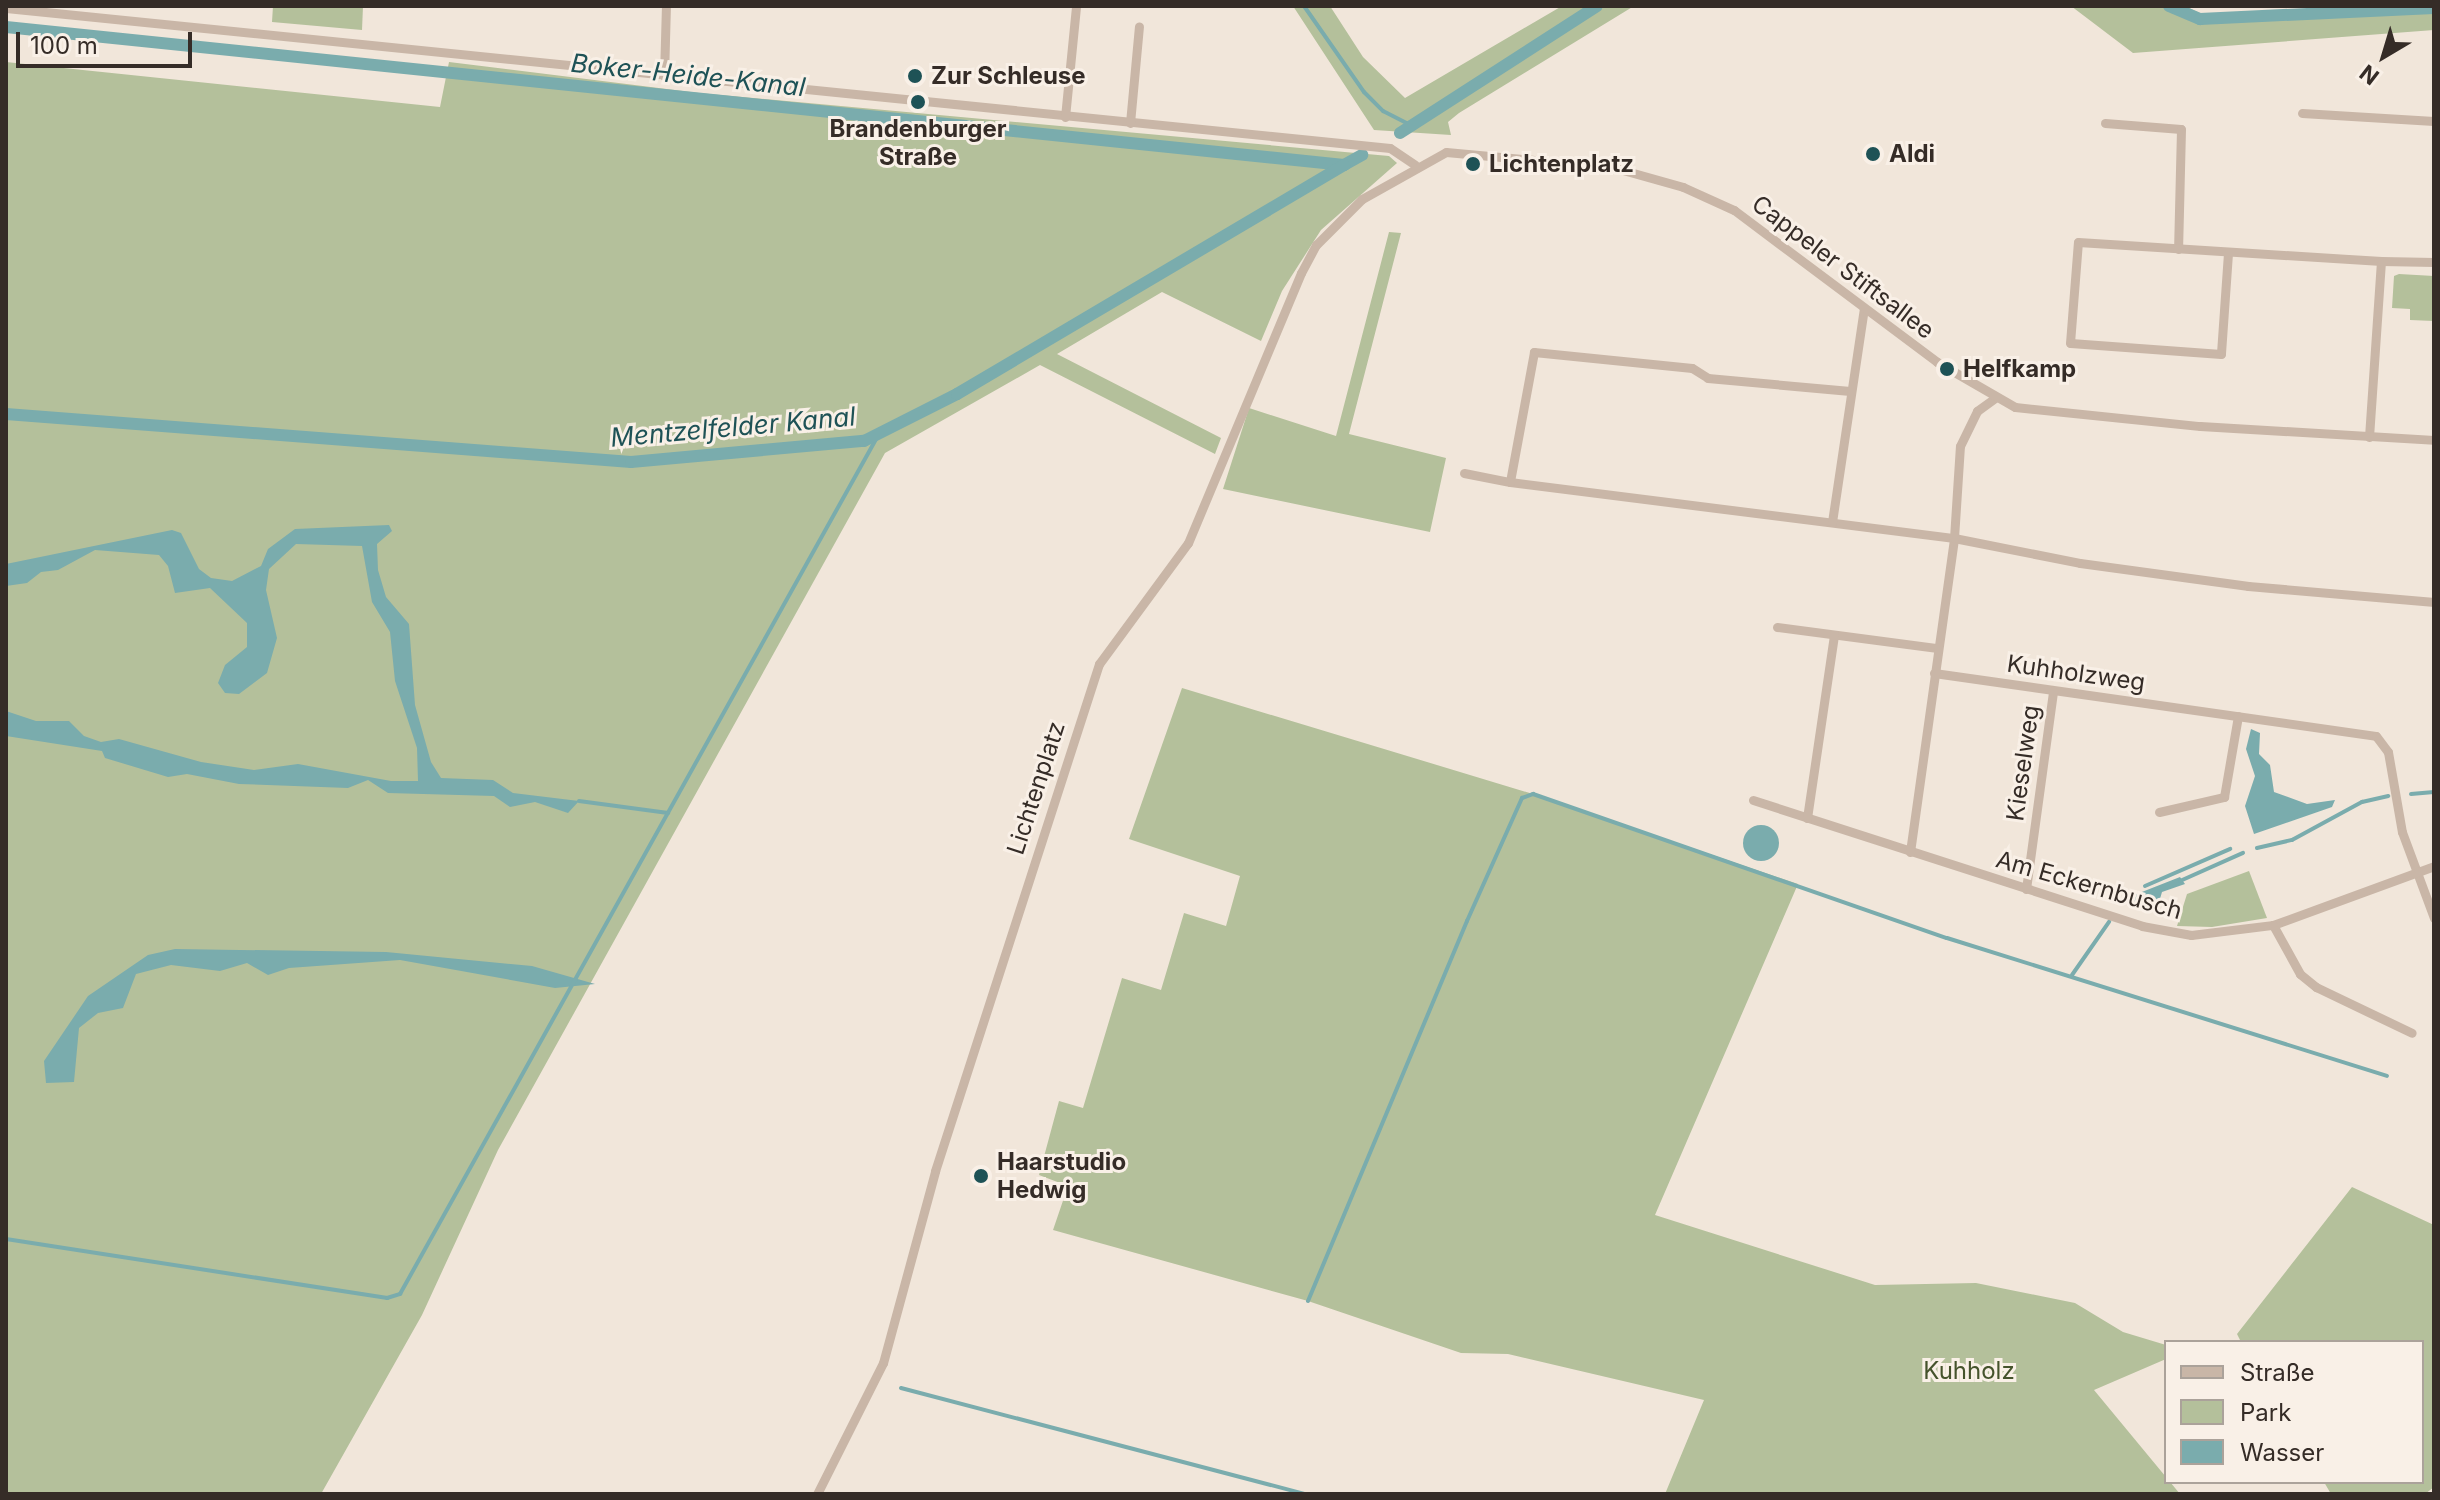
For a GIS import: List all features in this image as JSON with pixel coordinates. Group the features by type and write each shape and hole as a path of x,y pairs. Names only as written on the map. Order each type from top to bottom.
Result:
{"street":[{"path":"664,76 666,6"},
{"path":"1065,117 1076,6"},
{"path":"6,8 1390,148 1415,165"},
{"path":"1130,123 1139,26"},
{"path":"2302,113 2434,121"},
{"path":"2105,123 2181,129 2178,249"},
{"name":"Cappeler Stiftsallee","path":"1415,165 1446,152 1464,151 1648,175 1734,210 1864,308 1995,398 2046,413 2434,440"},
{"name":"Lichtenplatz","path":"817,1494 883,1363 935,1171 1099,664 1193,533 1316,245 1362,199 1415,165"},
{"path":"2228,253 2221,354 2070,343 2078,242 2228,253 2434,262"},
{"path":"2369,437 2381,261"},
{"path":"1832,522 1864,308"},
{"path":"1510,482 1534,352 1692,368 1708,378 1850,391"},
{"path":"1910,852 1936,648 1954,538 1960,446 1977,411 1995,398"},
{"path":"1464,473 1510,482 1954,538 2080,563 2233,584 2434,602"},
{"path":"1777,627 1936,648"},
{"path":"1807,818 1834,635"},
{"name":"Kuhholzweg","path":"1934,673 2376,736 2388,752 2402,832 2434,918"},
{"name":"Kieselweg","path":"2026,889 2053,691"},
{"path":"2159,812 2224,797 2238,716"},
{"name":"Am Eckernbusch","path":"1753,800 2142,926 2191,935 2273,925 2434,866"},
{"path":"2273,925 2288,957 2316,987 2412,1033"}],"green space":[{"path":"273,6 363,6 362,30 272,22"},
{"path":"1293,6 1330,6 1363,57 1405,98 1562,6 1634,6 1459,113 1448,122 1451,135 1374,130"},
{"path":"2071,6 2185,6 2204,15 2434,6 2434,30 2133,53"},
{"path":"6,62 440,107 449,62 699,93 1389,156 1397,163 1321,230 1282,291 1261,341 1162,292 1057,354 1221,438 1215,454 1040,365 885,453 498,1150 422,1315 321,1494 6,1494"},
{"path":"1389,232 1401,233 1349,434 1446,458 1430,532 1223,489 1249,408 1336,436"},
{"path":"2394,276 2434,276 2434,321 2410,320 2410,309 2392,308"},
{"name":"Kuhholz","path":"1182,688 1533,794 1798,884 1655,1215 1875,1285 1976,1283 2075,1303 2123,1332 2164,1344 2164,1360 2094,1390 2164,1475 2164,1484 2172,1484 2180,1494 1665,1494 1704,1400 1508,1354 1461,1353 1308,1301 1053,1230 1068,1186 1039,1175 1059,1101 1083,1108 1122,978 1161,990 1184,913 1226,926 1240,876 1129,839"},
{"path":"2249,871 2267,918 2212,927 2177,926 2187,894"},
{"path":"2352,1187 2434,1225 2434,1487 2425,1494 2331,1494 2325,1484 2424,1484 2424,1340 2240,1340 2237,1334"}],"water":[{"path":"389,525 392,531 377,544 378,570 386,597 409,624 415,705 431,762 441,778 493,780 513,793 579,801 568,813 535,802 510,807 494,796 388,793 368,780 348,788 239,784 187,774 168,777 105,758 102,751 6,736 6,711 36,721 69,721 84,736 101,742 119,739 201,762 254,770 298,764 391,781 418,781 417,748 395,681 390,632 372,602 362,546 296,544 269,569 266,590 277,638 267,673 239,694 225,693 218,683 225,665 247,647 247,623 210,588 175,593 168,566 159,555 95,550 58,570 41,572 27,583 6,586 6,564 172,530 181,533 199,569 211,578 232,581 261,566 268,549 295,529"},
{"path":"2251,729 2260,733 2259,754 2270,765 2274,792 2307,804 2335,800 2332,807 2254,834 2245,806 2255,776 2246,749"},
{"path":"1761,825 1774,830 1779,843 1774,856 1761,861 1748,856 1743,843 1748,830"},
{"path":"2180,877 2185,884 2162,892 2157,909 2119,901"},
{"path":"175,949 386,952 532,966 595,984 555,988 400,960 289,968 268,975 247,963 220,971 171,965 136,974 123,1008 98,1013 79,1028 74,1082 46,1083 44,1061 88,996 148,955"}],"waterway":[{"path":"1304,6 1364,92 1383,111 1412,126"},
{"name":"Boker-Heide-Kanal","path":"1400,133 1597,6"},
{"name":"Boker-Heide-Kanal","path":"2169,6 2200,19 2434,8"},
{"name":"Boker-Heide-Kanal","path":"6,27 1344,165 1362,155"},
{"name":"Mentzelfelder Kanal","path":"6,414 631,462 864,441 957,394 1344,165"},
{"path":"6,1239 387,1298 400,1294 881,430"},
{"path":"2411,794 2434,792"},
{"path":"1308,1301 1467,921 1522,798 1533,794 1947,938 2387,1076"},
{"path":"2257,848 2292,840 2362,802 2388,796"},
{"path":"579,801 668,813"},
{"path":"2145,886 2230,849"},
{"path":"2180,881 2243,853"},
{"path":"2072,975 2109,922"},
{"path":"901,1388 1304,1494"}],"place":[{"name":"Zur Schleuse","path":"915,76"},
{"name":"Brandenburger Straße","path":"918,102"},
{"name":"Aldi","path":"1873,154"},
{"name":"Lichtenplatz","path":"1473,164"},
{"name":"Helfkamp","path":"1947,369"},
{"name":"Haarstudio Hedwig","path":"981,1176"}]}
